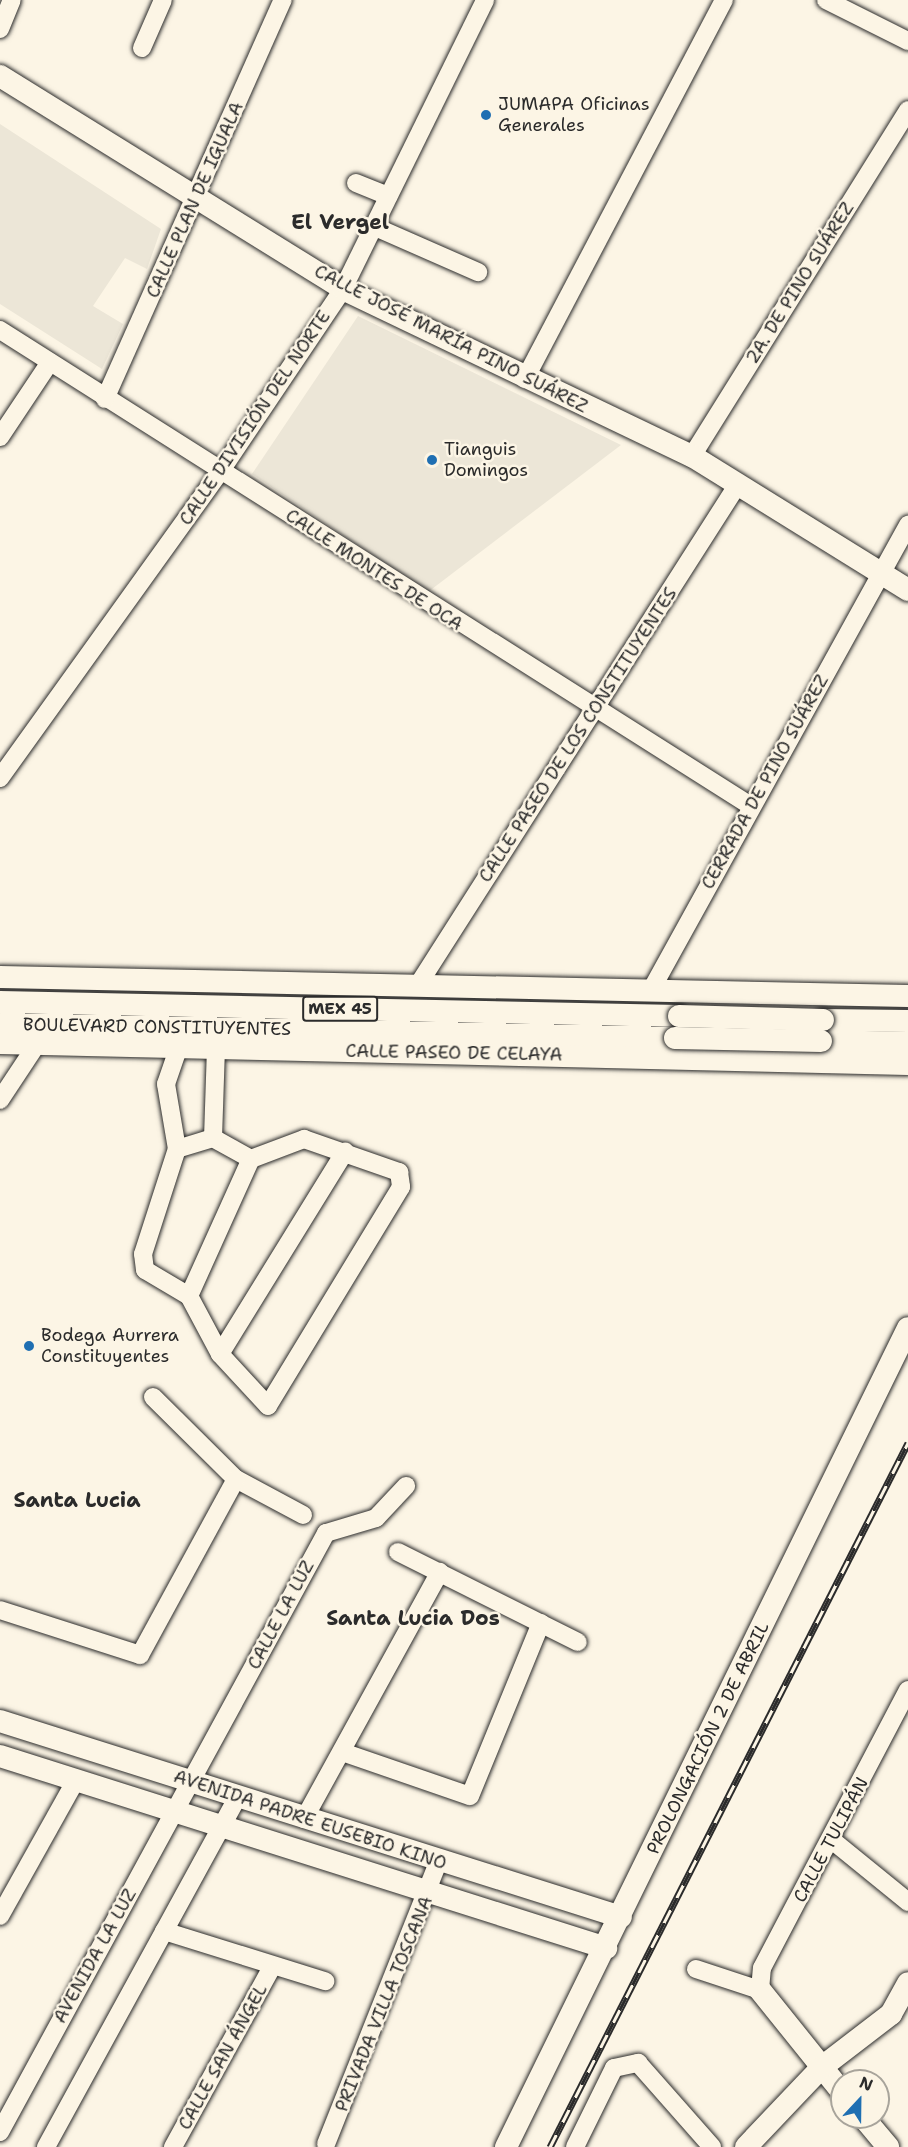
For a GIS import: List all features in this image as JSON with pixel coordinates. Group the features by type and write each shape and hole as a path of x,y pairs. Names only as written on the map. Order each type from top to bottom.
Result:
{"main road":[{"name":"CALLE JOSÉ MARÍA PINO SUÁREZ","path":"0,76 343,289 525,379 692,456 908,590"},
{"path":"0,977 908,996"},
{"name":"BOULEVARD CONSTITUYENTES","path":"0,1002 677,1027"},
{"name":"MEX 45","path":"677,1027 822,1030 908,1021"},
{"name":"BOULEVARD CONSTITUYENTES","path":"0,1024 677,1027"},
{"name":"MEX 45","path":"822,1030 908,1043"},
{"name":"CALLE PASEO DE CELAYA","path":"0,1043 908,1064"},
{"name":"PROLONGACIÓN 2 DE ABRIL","path":"506,2147 606,1948 908,1328"},
{"name":"AVENIDA PADRE EUSEBIO KINO","path":"0,1721 438,1862 621,1917"},
{"name":"AVENIDA PADRE EUSEBIO KINO","path":"0,1756 221,1828 606,1948"},
{"path":"746,2147 822,2067 891,2014 908,1983"},
{"path":"760,1990 830,2077"},
{"path":"873,2129 888,2147"}],"street":[{"path":"0,29 12,0"},
{"path":"142,48 164,0"},
{"name":"CALLE PLAN DE IGUALA","path":"105,399 284,0"},
{"name":"CALLE DIVISIÓN DEL NORTE","path":"0,778 6,758 220,472 343,289 485,0"},
{"path":"525,379 724,0"},
{"path":"826,0 908,41"},
{"name":"2A. DE PINO SUÁREZ","path":"692,456 908,110"},
{"path":"356,183 388,196"},
{"path":"374,226 478,272"},
{"name":"CALLE MONTES DE OCA","path":"0,330 595,711 751,806"},
{"path":"0,437 50,362"},
{"name":"CALLE PASEO DE LOS CONSTITUYENTES","path":"418,985 738,484"},
{"name":"CERRADA DE PINO SUÁREZ","path":"650,992 908,525"},
{"path":"685,1059 704,1044 710,1030 709,1010 700,998 686,992"},
{"path":"766,1062 754,1053 748,1025 771,994"},
{"path":"0,1100 37,1044"},
{"path":"179,1047 166,1084 177,1149 143,1254 145,1270 189,1296 220,1354 268,1406 400,1187 399,1172 304,1139 251,1159 189,1296"},
{"path":"213,1138 216,1048"},
{"path":"177,1149 213,1138 251,1159"},
{"path":"220,1354 345,1152"},
{"path":"153,1397 236,1479 303,1515"},
{"path":"0,1610 140,1654 236,1479"},
{"name":"CALLE LA LUZ","path":"191,1781 326,1533 376,1518 406,1486"},
{"path":"398,1552 578,1642"},
{"path":"304,1819 440,1572"},
{"path":"342,1752 470,1796 541,1623"},
{"name":"CALLE TULIPÁN","path":"760,1990 762,1968 833,1841 908,1690"},
{"path":"0,1916 76,1780"},
{"name":"AVENIDA LA LUZ","path":"0,2132 191,1781"},
{"path":"46,2147 237,1797"},
{"path":"833,1841 908,1902"},
{"name":"PRIVADA VILLA TOSCANA","path":"327,2144 430,1894 438,1862"},
{"path":"164,1931 272,1967 325,1981"},
{"name":"CALLE SAN ÁNGEL","path":"177,2146 272,1967"},
{"path":"696,1969 760,1990"},
{"path":"574,2147 614,2068 638,2063 712,2147"}],"shaded area":[{"path":"0,124 161,229 147,269 125,258 93,306 123,324 102,369 0,304"},
{"name":"Tianguis Domingos","path":"358,316 621,445 428,592 252,474"}],"railway":[{"path":"550,2147 908,1443"}],"place":[{"name":"JUMAPA Oficinas Generales","path":"486,115"},
{"name":"Tianguis Domingos","path":"432,460"},
{"name":"Bodega Aurrera Constituyentes","path":"29,1346"}],"district":[{"name":"El Vergel","path":"340,222"},
{"name":"Santa Lucia","path":"77,1500"},
{"name":"Santa Lucia Dos","path":"413,1618"}]}
